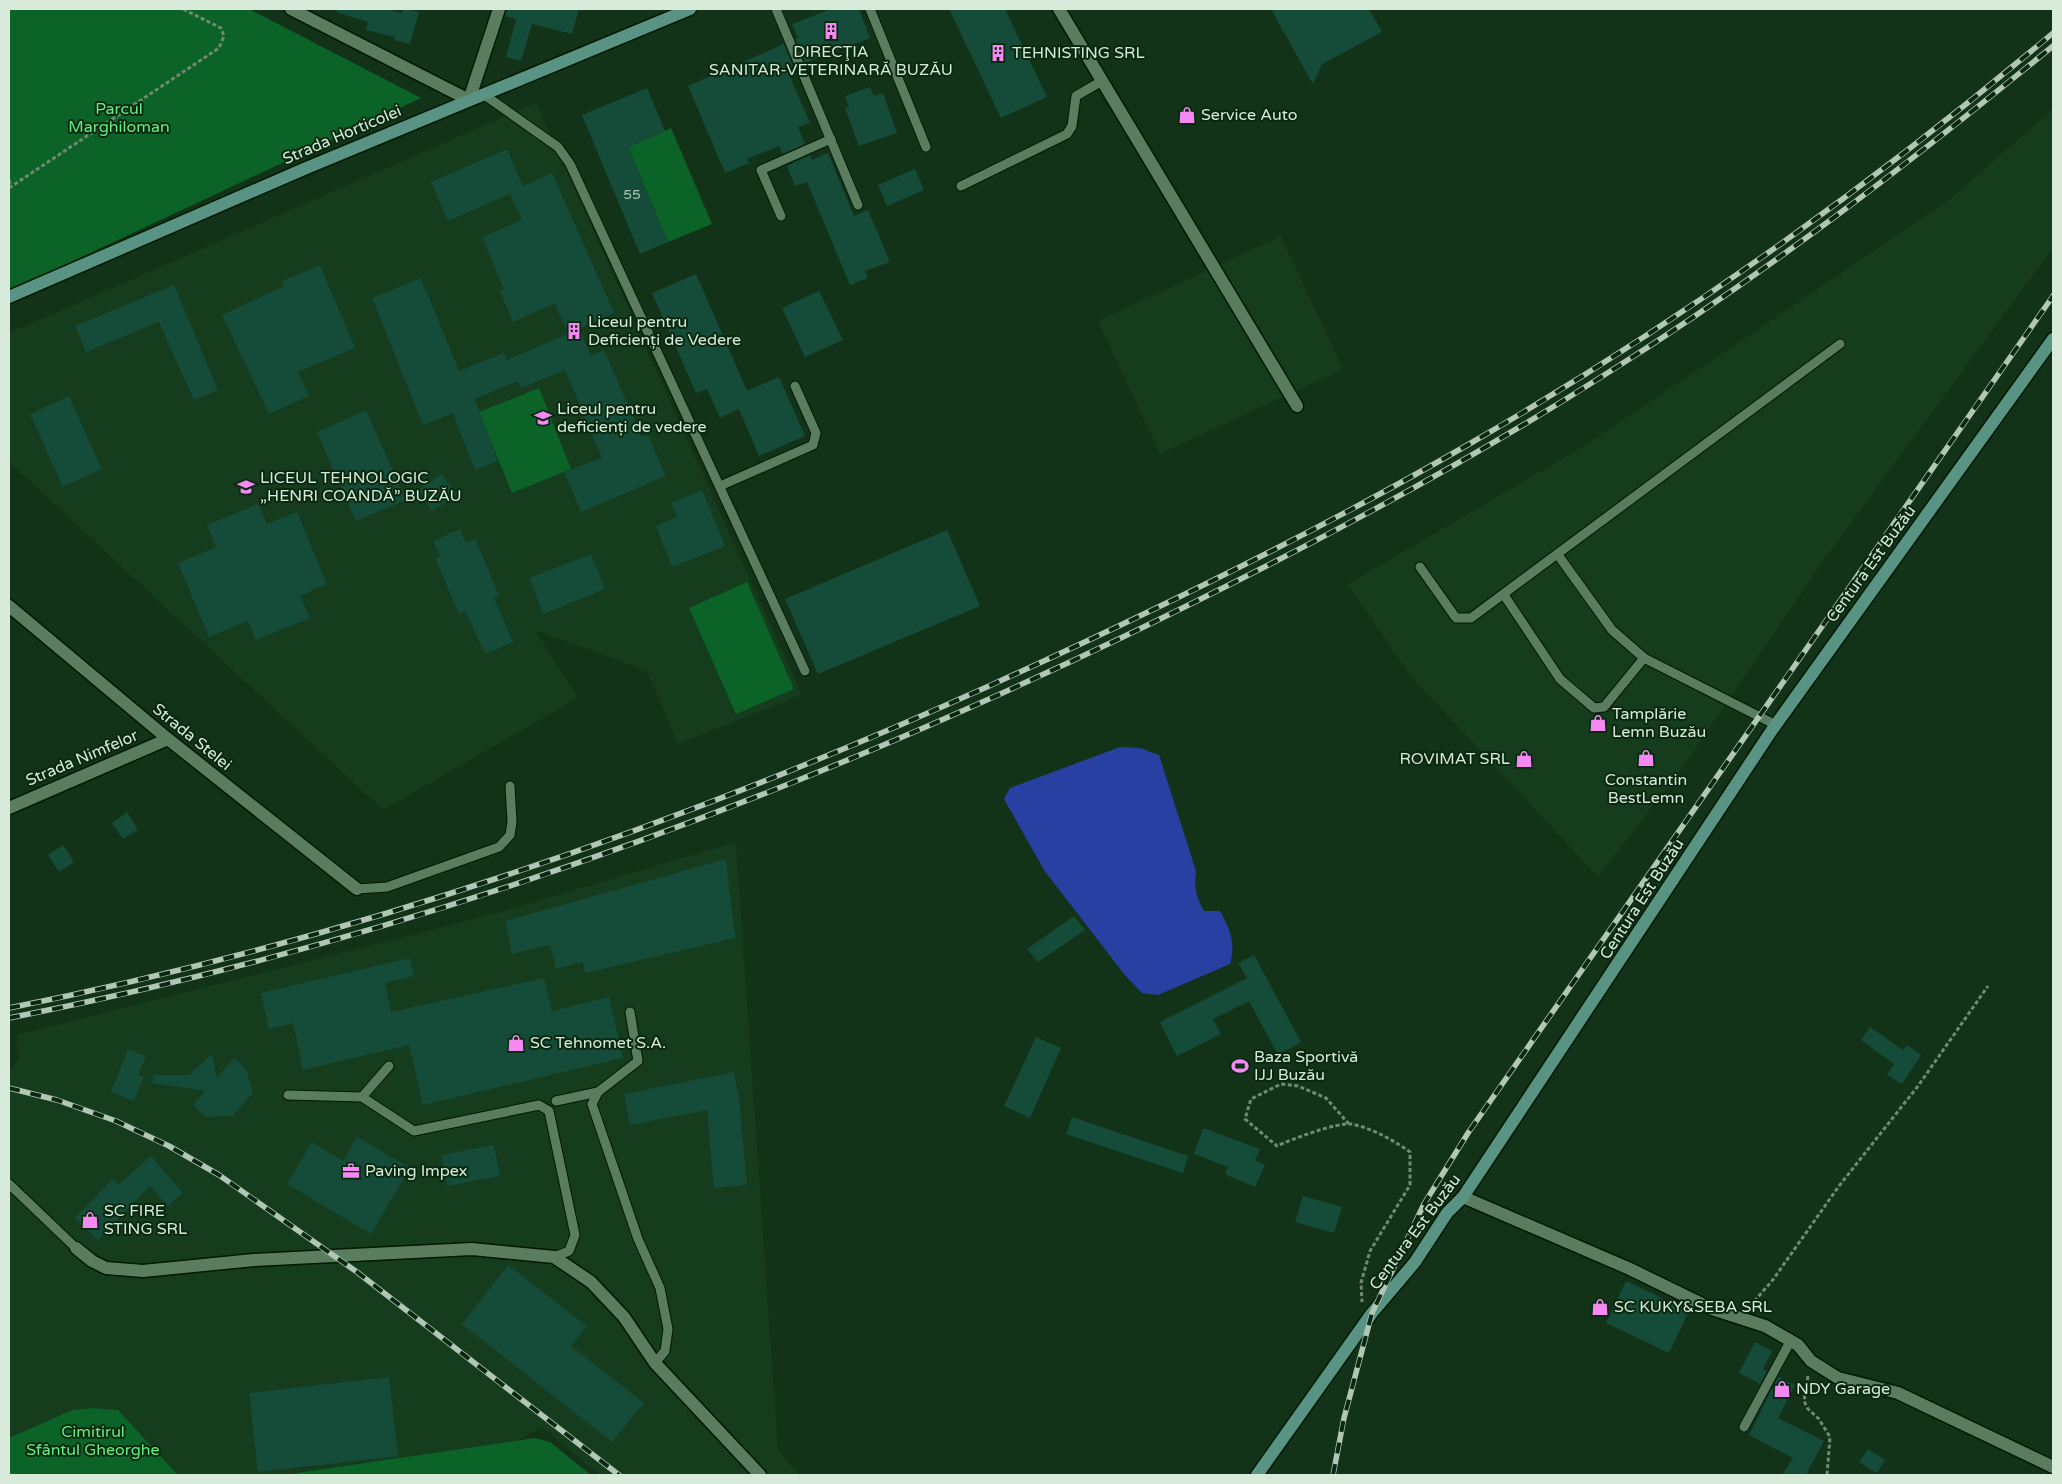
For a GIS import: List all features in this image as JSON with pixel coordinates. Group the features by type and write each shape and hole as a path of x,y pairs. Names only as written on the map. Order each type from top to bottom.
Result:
{"main road":[{"name":"Strada Horticolei","path":"9,297 483,94 690,9"},
{"name":"Centura Est Buzău","path":"1257,1475 1363,1326 1410,1268 1447,1213 1463,1197 1776,725 2053,339"}],"street":[{"path":"291,9 469,100 499,9"},
{"path":"1059,9 1298,406"},
{"name":"Strada Stelei","path":"9,606 168,739 357,889"},
{"name":"Strada Nimfelor","path":"9,808 168,739"},
{"path":"1463,1197 1630,1269 1712,1309 1766,1326 1798,1345 1811,1361 1838,1378 1898,1393 2053,1467"},
{"path":"76,1248 92,1261 106,1268 143,1270 254,1260 472,1249 554,1257 591,1282 624,1317 656,1363 760,1475"}],"lane":[{"path":"776,9 858,204"},
{"path":"870,9 926,147"},
{"path":"961,186 1067,134 1072,126 1076,96 1102,82"},
{"path":"483,94 558,148 570,164 805,671"},
{"path":"781,216 760,170 831,139"},
{"path":"1420,567 1456,618 1471,618 1558,556 1840,344"},
{"path":"720,486 813,445 816,433 795,386"},
{"path":"1558,556 1612,630 1644,658 1776,725"},
{"path":"1504,595 1560,679 1594,708 1604,707 1644,658"},
{"path":"357,889 387,887 499,847 510,835 512,822 510,786"},
{"path":"592,1104 598,1092 638,1061 630,1012"},
{"path":"362,1097 389,1066"},
{"path":"288,1095 362,1097 414,1131 598,1092"},
{"path":"577,1096 592,1104 638,1239 660,1288 668,1329 665,1351 656,1363"},
{"path":"554,1257 570,1251 575,1235 549,1111 556,1101"},
{"path":"539,1105 549,1111"},
{"path":"9,1184 76,1248"},
{"path":"1744,1427 1791,1340"}],"path":[{"path":"9,180 10,187 219,48 224,36 221,28 183,9"},
{"path":"1731,1315 1750,1306 1772,1281 1839,1186 1918,1086 1988,986"},
{"path":"1349,1124 1296,1137 1277,1146 1245,1118 1251,1099 1281,1084 1298,1086 1326,1098 1349,1124 1390,1138 1410,1152 1410,1185 1370,1251 1361,1282 1363,1326"},
{"path":"1811,1361 1804,1401 1808,1409 1819,1419 1830,1437 1827,1475"}],"shaded area":[{"path":"536,103 802,695 678,744 647,671 535,630 578,698 383,810 9,462 9,333"},
{"path":"2053,109 2053,248 1825,558 1685,764 1598,877 1409,674 1348,584 1577,450 1824,285 1951,198"},
{"path":"1281,236 1343,369 1160,454 1098,321"},
{"path":"1120,747 1140,748 1159,755 1196,871 1196,892 1199,901 1204,911 1220,911 1231,936 1232,956 1230,964 1158,995 1142,993 1124,974 1044,870 1004,799 1010,788"},
{"path":"736,842 778,1450 799,1475 600,1475 542,1427 517,1441 283,1475 178,1475 118,1410 92,1408 72,1410 9,1438 9,1072 19,1059 17,1035 490,915"}],"green space":[{"name":"Parcul Marghiloman","path":"9,9 249,9 421,98 9,291"},
{"path":"671,128 712,224 668,242 628,147"},
{"path":"539,388 571,469 512,493 479,412"},
{"path":"747,582 794,689 736,714 689,608"},
{"name":"Cimitirul Sfântul Gheorghe","path":"92,1408 118,1410 178,1475 9,1475 9,1438 72,1410"},
{"path":"535,1438 550,1442 591,1475 283,1475"}],"building":[{"path":"337,9 385,9 402,13 403,9 406,9 419,12 410,44 394,40 395,37 366,30 368,22 336,12"},
{"path":"507,9 579,9 572,34 532,24 521,61 506,57 516,19 505,16"},
{"name":"DIRECŢIA SANITAR-VETERINARĂ BUZĂU","path":"831,9 859,9 870,38 805,63 795,39 798,38 792,24"},
{"name":"TEHNISTING SRL","path":"949,9 1005,9 1047,97 1001,118"},
{"path":"1271,9 1369,9 1382,32 1322,64 1313,84"},
{"path":"784,44 793,67 787,70 810,123 798,127 805,144 782,154 779,146 747,159 749,163 725,173 688,86"},
{"path":"870,87 874,96 883,93 897,133 859,146 845,108 849,107 845,96"},
{"path":"647,88 665,131 628,147 668,242 640,254 582,115"},
{"path":"507,149 523,186 552,173 614,313 568,333 555,303 513,322 500,291 504,289 482,237 522,220 510,194 448,221 431,182"},
{"path":"828,153 854,216 868,210 890,262 865,271 868,278 850,285 807,182 795,186 787,166 810,155 812,160"},
{"path":"915,169 924,190 887,206 878,185"},
{"path":"320,265 355,348 298,372 309,396 269,414 222,315 284,286 282,281"},
{"path":"696,274 747,391 779,377 805,436 759,456 739,409 720,418 707,389 696,393 652,293"},
{"path":"421,278 459,371 504,353 507,360 579,329 591,356 604,350 642,437 648,435 666,476 581,512 564,472 602,458 565,370 521,388 518,381 475,399 498,461 475,470 453,413 423,425 372,298"},
{"path":"174,285 218,390 194,400 159,322 86,352 75,326"},
{"path":"819,291 843,340 805,357 782,308"},
{"path":"69,396 102,469 63,487 30,414"},
{"path":"366,410 406,500 356,521 317,432"},
{"path":"442,474 456,495 432,511 418,490"},
{"path":"702,490 725,546 672,567 656,526 677,517 671,503"},
{"path":"258,504 267,524 297,512 327,584 300,596 310,618 256,640 248,621 209,637 178,563 216,547 207,525"},
{"path":"460,529 466,543 475,539 499,595 494,598 513,642 485,654 465,611 459,614 435,558 440,556 433,541"},
{"path":"947,530 980,606 818,674 785,599"},
{"path":"591,554 605,589 543,614 529,578"},
{"path":"127,812 138,830 123,839 112,823"},
{"path":"63,845 74,862 59,872 48,855"},
{"path":"726,859 735,938 585,973 583,962 556,969 550,945 512,954 505,921"},
{"path":"1074,916 1085,930 1038,962 1027,949"},
{"path":"1254,955 1301,1042 1278,1055 1249,1001 1213,1019 1221,1034 1177,1056 1160,1022 1247,978 1238,963"},
{"path":"410,958 414,976 385,983 391,1012 544,978 552,1011 609,997 623,1058 423,1105 409,1045 303,1070 293,1023 269,1029 261,993"},
{"path":"1870,1027 1903,1050 1907,1045 1921,1055 1902,1084 1887,1075 1894,1064 1861,1040"},
{"path":"1036,1037 1061,1048 1030,1118 1004,1106"},
{"path":"128,1049 146,1056 138,1075 144,1077 134,1101 111,1092"},
{"path":"212,1054 217,1078 234,1058 246,1069 253,1092 233,1116 206,1117 193,1105 205,1091 152,1083 153,1075 189,1075"},
{"path":"734,1072 739,1098 747,1185 714,1188 707,1110 630,1125 624,1094"},
{"path":"1072,1117 1188,1156 1183,1173 1066,1134"},
{"path":"1203,1128 1260,1149 1255,1160 1265,1165 1255,1187 1225,1174 1228,1167 1194,1154"},
{"path":"357,1137 410,1168 371,1234 287,1184 312,1142 343,1161"},
{"path":"494,1145 500,1176 447,1186 441,1155"},
{"path":"151,1156 183,1193 168,1206 150,1186 98,1240 75,1218 113,1179 118,1185"},
{"path":"1303,1196 1342,1207 1334,1233 1295,1222"},
{"path":"508,1265 587,1326 571,1346 644,1403 612,1442 462,1324"},
{"path":"1626,1281 1689,1311 1669,1353 1606,1323"},
{"path":"1755,1342 1772,1351 1763,1369 1767,1371 1760,1384 1739,1373"},
{"path":"389,1377 398,1456 258,1472 249,1393"},
{"path":"1778,1377 1795,1385 1778,1418 1824,1441 1806,1475 1782,1475 1793,1458 1749,1435"},
{"path":"1868,1449 1885,1460 1877,1473 1859,1462"}],"railway":[{"path":"9,1008 135,981 261,949 385,914 508,875 630,832 871,738 1112,629 1353,509 1471,443 1623,350 1771,251 1843,199 1984,90 2053,33"},
{"path":"9,1018 154,987 297,951 439,909 579,863 718,812 855,757 991,698 1125,636 1249,575 1432,478 1609,372 1724,296 1836,216 1946,132 2053,46"},
{"path":"1333,1475 1344,1418 1372,1313 1424,1204 1468,1133 2053,296"},
{"path":"9,1088 57,1100 116,1121 169,1146 219,1175 357,1272 619,1475"}],"place":[{"name":"DIRECŢIA SANITAR-VETERINARĂ BUZĂU","path":"831,31"},
{"name":"TEHNISTING SRL","path":"998,53"},
{"name":"Service Auto","path":"1187,115"},
{"name":"Liceul pentru Deficienți de Vedere","path":"574,331"},
{"name":"Liceul pentru deficienți de vedere","path":"543,418"},
{"name":"LICEUL TEHNOLOGIC „HENRI COANDĂ” BUZĂU","path":"246,487"},
{"name":"Tamplărie Lemn Buzău","path":"1598,723"},
{"name":"Constantin BestLemn","path":"1646,758"},
{"name":"ROVIMAT SRL","path":"1524,759"},
{"name":"SC Tehnomet S.A.","path":"516,1043"},
{"name":"Baza Sportivă IJJ Buzău","path":"1240,1066"},
{"name":"Paving Impex","path":"351,1171"},
{"name":"SC FIRE STING SRL","path":"90,1220"},
{"name":"SC KUKY&SEBA SRL","path":"1600,1307"},
{"name":"NDY Garage","path":"1782,1389"}]}
